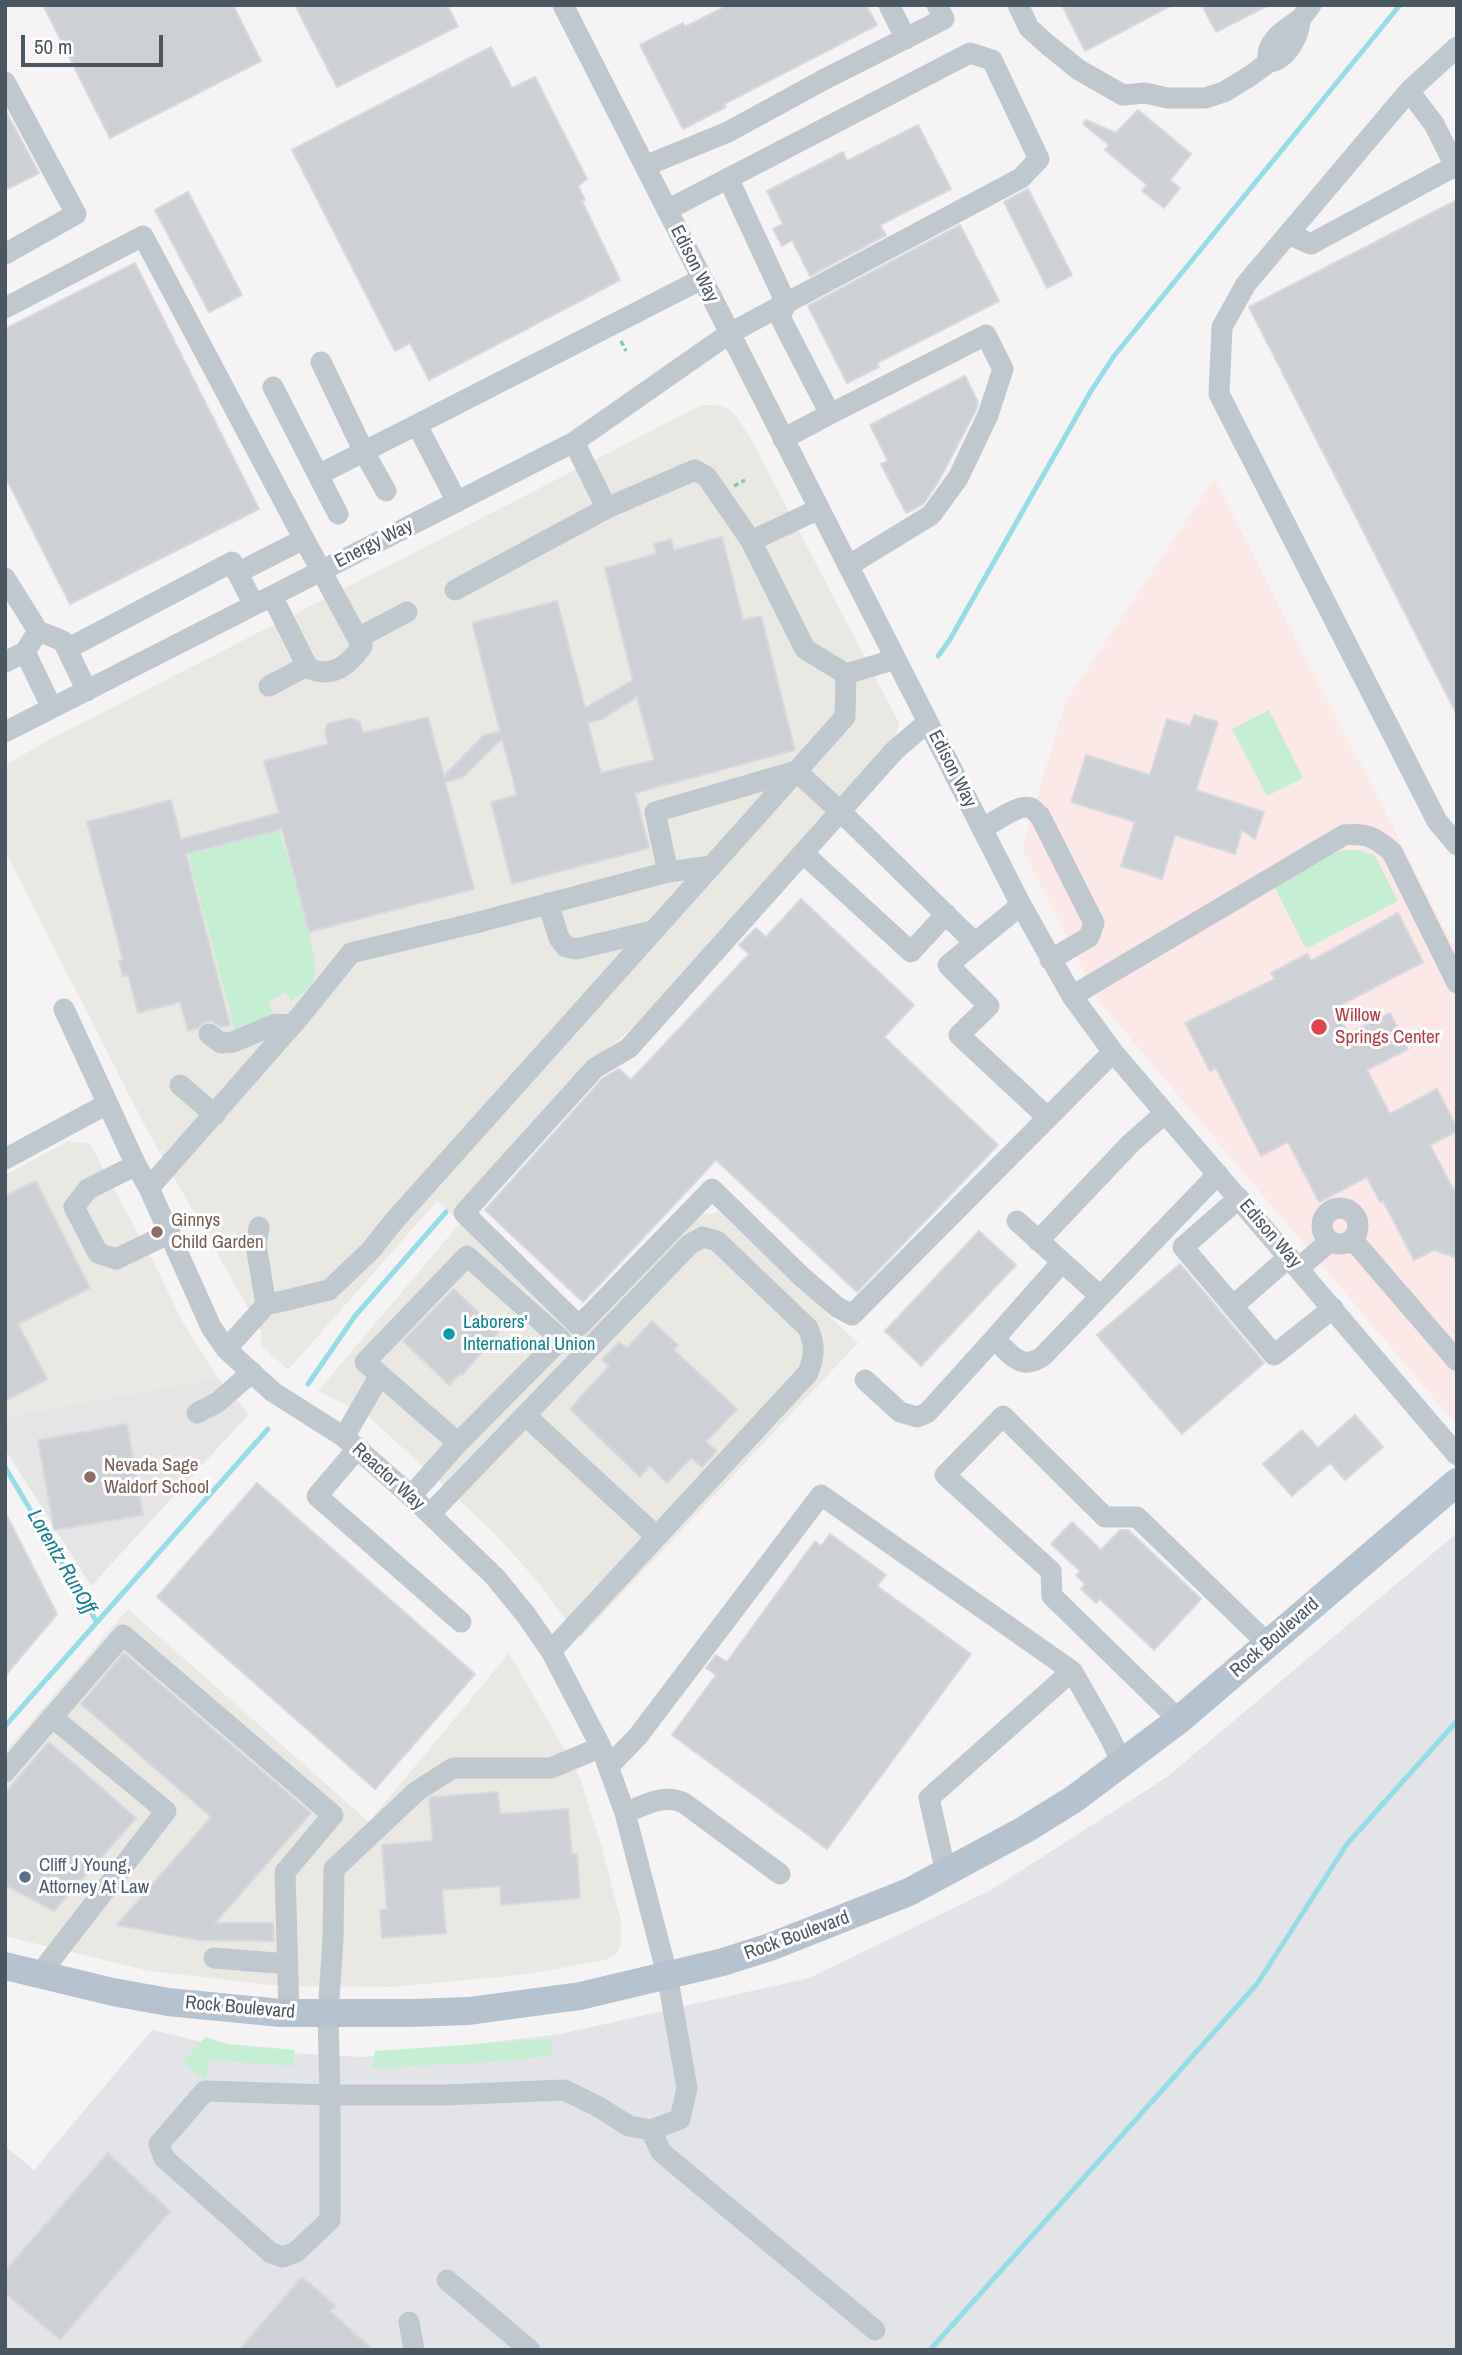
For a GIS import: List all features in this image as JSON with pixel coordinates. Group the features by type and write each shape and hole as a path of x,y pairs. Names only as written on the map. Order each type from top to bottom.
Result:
{"main road":[{"name":"Rock Boulevard","path":"5,1966 168,2002 289,2013 446,2012 514,2006 624,1987 723,1962 782,1943 865,1911 946,1873 1024,1830 1123,1764 1179,1720 1457,1482"}],"street":[{"name":"Edison Way","path":"563,5 1021,905 1072,996 1113,1052 1457,1455"},
{"path":"889,5 906,39"},
{"path":"645,166 728,132 944,19 937,5"},
{"path":"1018,5 1029,28 1079,70 1123,95 1145,93 1168,98 1205,98 1224,92 1250,76 1269,62 1269,49 1279,34 1306,12"},
{"path":"1457,47 1409,91 1246,284 1222,327 1219,394 1437,821 1457,845"},
{"name":"Energy Way","path":"5,733 574,442 730,333 1021,178 1039,159 992,60 970,53 728,178"},
{"path":"5,82 76,215 5,254"},
{"path":"1288,234 1311,244 1455,166 1434,124 1409,91"},
{"path":"667,209 728,178 786,303 780,317 830,414"},
{"path":"5,308 143,236 362,646 350,663 331,671 316,671 307,666 263,601 237,573 232,562 67,649"},
{"path":"318,475 702,279"},
{"path":"783,439 986,335 1003,369 988,415 958,478 931,515 848,566"},
{"path":"321,362 363,452 386,491"},
{"path":"273,387 338,514"},
{"path":"417,425 457,502"},
{"path":"574,442 603,501 609,507"},
{"path":"455,590 609,507 695,470 708,477 751,541 804,649 846,674 896,659"},
{"path":"751,541 819,509"},
{"path":"237,573 304,539"},
{"path":"5,578 38,631 63,641 87,691"},
{"path":"358,638 407,612"},
{"path":"5,662 25,652 38,631"},
{"path":"25,652 52,708"},
{"path":"269,685 307,666"},
{"path":"226,1349 267,1304 330,1290 372,1250 394,1221 845,717 846,674"},
{"path":"928,722 895,750 629,1048 595,1068 464,1213 579,1326 712,1189 802,1277 837,1307 852,1315 1113,1052"},
{"path":"796,771 975,943"},
{"path":"668,872 655,812 796,771"},
{"path":"982,828 1015,810 1031,808 1040,816 1094,923 1089,937 1050,960"},
{"path":"1072,996 1345,835 1363,834 1378,840 1392,852 1457,983"},
{"path":"804,855 911,952 946,914"},
{"path":"149,1188 293,1025 351,953 466,926 668,872 711,866"},
{"path":"548,903 559,938 566,947 576,949 653,931"},
{"path":"1021,905 948,965 989,1006 959,1035 1047,1117"},
{"name":"Reactor Way","path":"64,1009 135,1165 170,1233 211,1327 226,1349 273,1392 351,1443 411,1496 495,1577 551,1651 605,1757 625,1812 667,1974 687,2088 680,2119 651,2130"},
{"path":"209,1034 221,1043 233,1042 276,1024 293,1025"},
{"path":"180,1085 215,1115"},
{"path":"5,1159 107,1104"},
{"path":"1038,1241 1131,1143 1165,1113"},
{"path":"135,1165 88,1189 74,1207 97,1253 116,1259 170,1233"},
{"path":"994,1339 1021,1362 1027,1364 1043,1356 1218,1174"},
{"path":"1239,1198 1183,1247 1274,1354 1333,1308"},
{"path":"1336,1208 1347,1209 1356,1217 1358,1229 1352,1239 1341,1244 1330,1241 1323,1232 1326,1214 1336,1208"},
{"path":"1017,1221 1100,1296"},
{"path":"259,1227 256,1245 267,1304"},
{"path":"430,1514 690,1244 703,1237 717,1241 808,1328 814,1343 814,1358 808,1373 551,1651"},
{"path":"1352,1239 1457,1361"},
{"path":"1233,1306 1294,1262 1330,1241"},
{"path":"411,1496 458,1443 561,1339 467,1256 365,1362 458,1443"},
{"path":"865,1380 900,1412 917,1417 927,1413 1062,1262"},
{"path":"197,1413 218,1402 252,1372"},
{"path":"380,1375 351,1443 317,1496 461,1622"},
{"path":"525,1415 656,1536"},
{"path":"1179,1720 1052,1597 1051,1571 946,1475 1003,1416 1105,1517 1136,1517 1268,1644"},
{"path":"875,2330 661,2152 651,2130 629,2126 597,2106 564,2091 330,2095 205,2091 159,2144 164,2158 271,2253 283,2257 296,2252 330,2220 330,2095 328,2014 334,1869 417,1791 453,1768 551,1768 605,1757 638,1736 821,1495 1072,1671 1123,1764"},
{"path":"5,1772 122,1635 333,1815 285,1872 289,2013"},
{"path":"946,1873 929,1798 1072,1671"},
{"path":"39,1975 166,1811 52,1717"},
{"path":"625,1812 665,1798 675,1798 780,1874"},
{"path":"214,1958 288,1964"},
{"path":"447,2280 530,2350"},
{"path":"410,2322 414,2350"}],"shaded area":[{"path":"702,405 717,405 728,409 750,437 899,723 896,735 654,1010 576,1075 453,1215 437,1201 288,1370 261,1345 261,1331 146,1128 5,851 5,765"},
{"name":"Willow Springs Center","path":"1214,479 1457,952 1455,1423 1098,1000 1022,849 1066,701"},
{"path":"69,1141 90,1144 182,1321 218,1378 5,1417 5,1175"},
{"path":"719,1212 858,1343 580,1638 538,1582 496,1535 441,1483 367,1415 318,1391 461,1222 579,1338 693,1217"},
{"path":"218,1378 249,1414 91,1586 5,1449 5,1417"},
{"path":"1457,1533 1457,2350 5,2350 5,2146 34,2170 152,2030 236,2050 362,2057 561,2034 809,1978 991,1890 1167,1777"},
{"path":"128,1609 369,1822 509,1653 579,1775 621,1921 621,1944 616,1955 604,1960 528,1974 393,1987 280,1986 150,1971 5,1936 5,1752"}],"green space":[{"path":"1269,710 1303,778 1267,796 1232,729"},
{"path":"279,830 313,949 314,979 308,989 291,1001 286,992 268,1002 273,1013 245,1033 235,1031 188,855"},
{"path":"1343,850 1360,850 1375,856 1398,901 1306,949 1275,888 1322,857"},
{"path":"205,2037 228,2044 295,2050 293,2066 210,2060 206,2078 203,2079 183,2062"},
{"path":"551,2039 552,2055 512,2061 372,2068 375,2051"}],"building":[{"path":"43,5 233,5 261,61 110,138"},
{"path":"295,5 447,5 458,26 337,87"},
{"path":"728,5 866,5 877,25 724,104 726,107 683,129 640,45 683,23 685,27"},
{"path":"1062,5 1172,5 1085,51"},
{"path":"1202,5 1269,5 1216,32"},
{"path":"491,47 512,88 535,77 587,179 578,186 585,200 582,201 620,280 429,380 410,343 395,351 292,150"},
{"path":"5,110 39,173 5,190"},
{"path":"1138,110 1191,154 1170,180 1180,188 1164,208 1142,191 1147,185 1105,150 1109,145 1083,124 1086,120 1116,133"},
{"path":"918,125 951,189 880,225 886,235 810,276 792,240 782,246 773,229 783,224 767,191 843,152 847,161"},
{"path":"1028,189 1072,275 1047,288 1004,202"},
{"path":"188,192 242,295 209,312 155,210"},
{"path":"1457,200 1457,715 1249,307"},
{"path":"960,225 999,301 877,363 879,367 847,383 808,306"},
{"path":"135,263 259,509 70,604 5,476 5,329"},
{"path":"965,376 978,402 976,410 937,484 923,504 906,513 881,464 888,461 870,425"},
{"path":"722,537 743,620 761,616 795,750 635,793 649,848 512,884 491,802 517,795 502,739 462,778 445,782 474,889 309,932 282,829 186,854 230,1025 221,1027 211,1021 188,1031 180,1002 138,1013 128,975 123,976 119,961 123,960 87,822 171,800 181,839 279,813 264,761 328,744 325,732 327,724 351,718 360,722 363,733 428,717 444,776 484,735 500,731 472,623 557,601 585,708 633,680 605,568 656,554 654,544 671,539 674,550","holes":["637,697 654,760 601,773 588,723 602,719"]},
{"path":"1194,715 1218,722 1196,790 1264,812 1255,839 1242,830 1235,854 1175,835 1162,879 1121,866 1135,822 1071,802 1086,755 1150,775 1167,719 1190,726"},
{"path":"801,899 914,1005 884,1037 998,1145 857,1292 716,1160 583,1302 485,1210 603,1078 619,1069 631,1080 749,954 739,945 756,928 766,937"},
{"path":"1398,913 1423,962 1335,1008 1348,1034 1390,1013 1408,1049 1367,1070 1390,1114 1437,1089 1457,1128 1457,1131 1430,1145 1453,1189 1457,1190 1457,1258 1434,1250 1414,1260 1367,1177 1319,1202 1288,1142 1261,1156 1216,1068 1210,1071 1185,1023 1275,979 1271,973 1307,954 1311,961"},
{"path":"36,1181 90,1288 18,1324 47,1379 5,1401 5,1196"},
{"path":"979,1231 1016,1265 921,1366 885,1331"},
{"path":"1180,1264 1264,1363 1182,1434 1097,1335"},
{"name":"Laborers' International Union","path":"454,1289 499,1332 462,1375 460,1373 449,1385 403,1341"},
{"path":"652,1321 678,1345 674,1350 737,1409 706,1442 717,1451 702,1467 691,1458 667,1483 650,1466 640,1477 570,1409 609,1366 602,1360 619,1342 627,1348"},
{"path":"1355,1415 1383,1447 1345,1480 1330,1463 1292,1496 1263,1464 1302,1430 1318,1448"},
{"name":"Nevada Sage Waldorf School","path":"127,1424 143,1515 54,1530 38,1440"},
{"path":"257,1483 475,1674 375,1789 157,1597"},
{"path":"5,1512 57,1614 5,1676"},
{"path":"1072,1522 1101,1550 1120,1530 1128,1530 1201,1599 1154,1650 1100,1599 1096,1603 1081,1589 1085,1584 1076,1575 1080,1571 1051,1544"},
{"path":"830,1534 886,1575 877,1586 971,1654 827,1849 672,1735 716,1675 706,1668 716,1655 727,1662 815,1541 821,1546"},
{"path":"124,1653 311,1813 215,1923 273,1923 274,1941 197,1940 117,1925 211,1817 81,1704"},
{"path":"49,1742 136,1818 54,1911 5,1885 5,1793"},
{"path":"498,1792 500,1814 568,1809 572,1854 577,1854 580,1898 501,1905 500,1886 442,1890 446,1933 382,1938 380,1910 387,1909 382,1845 433,1841 429,1799 432,1797"},
{"path":"108,2153 170,2211 60,2340 5,2293 5,2271"},
{"path":"302,2277 336,2306 330,2311 373,2350 239,2350"}],"waterway":[{"path":"938,656 1091,391 1114,356 1400,5"},
{"path":"308,1384 355,1316 446,1212"},
{"path":"5,1726 268,1429"},
{"name":"Lorentz RunOff","path":"5,1467 96,1621"},
{"path":"930,2350 1257,1984 1347,1844 1457,1721"}],"place":[{"name":"Willow Springs Center","path":"1319,1027"},
{"name":"Ginnys Child Garden","path":"157,1232"},
{"name":"Laborers' International Union","path":"449,1334"},
{"name":"Nevada Sage Waldorf School","path":"90,1477"},
{"name":"Cliff J Young, Attorney At Law","path":"25,1877"}]}
